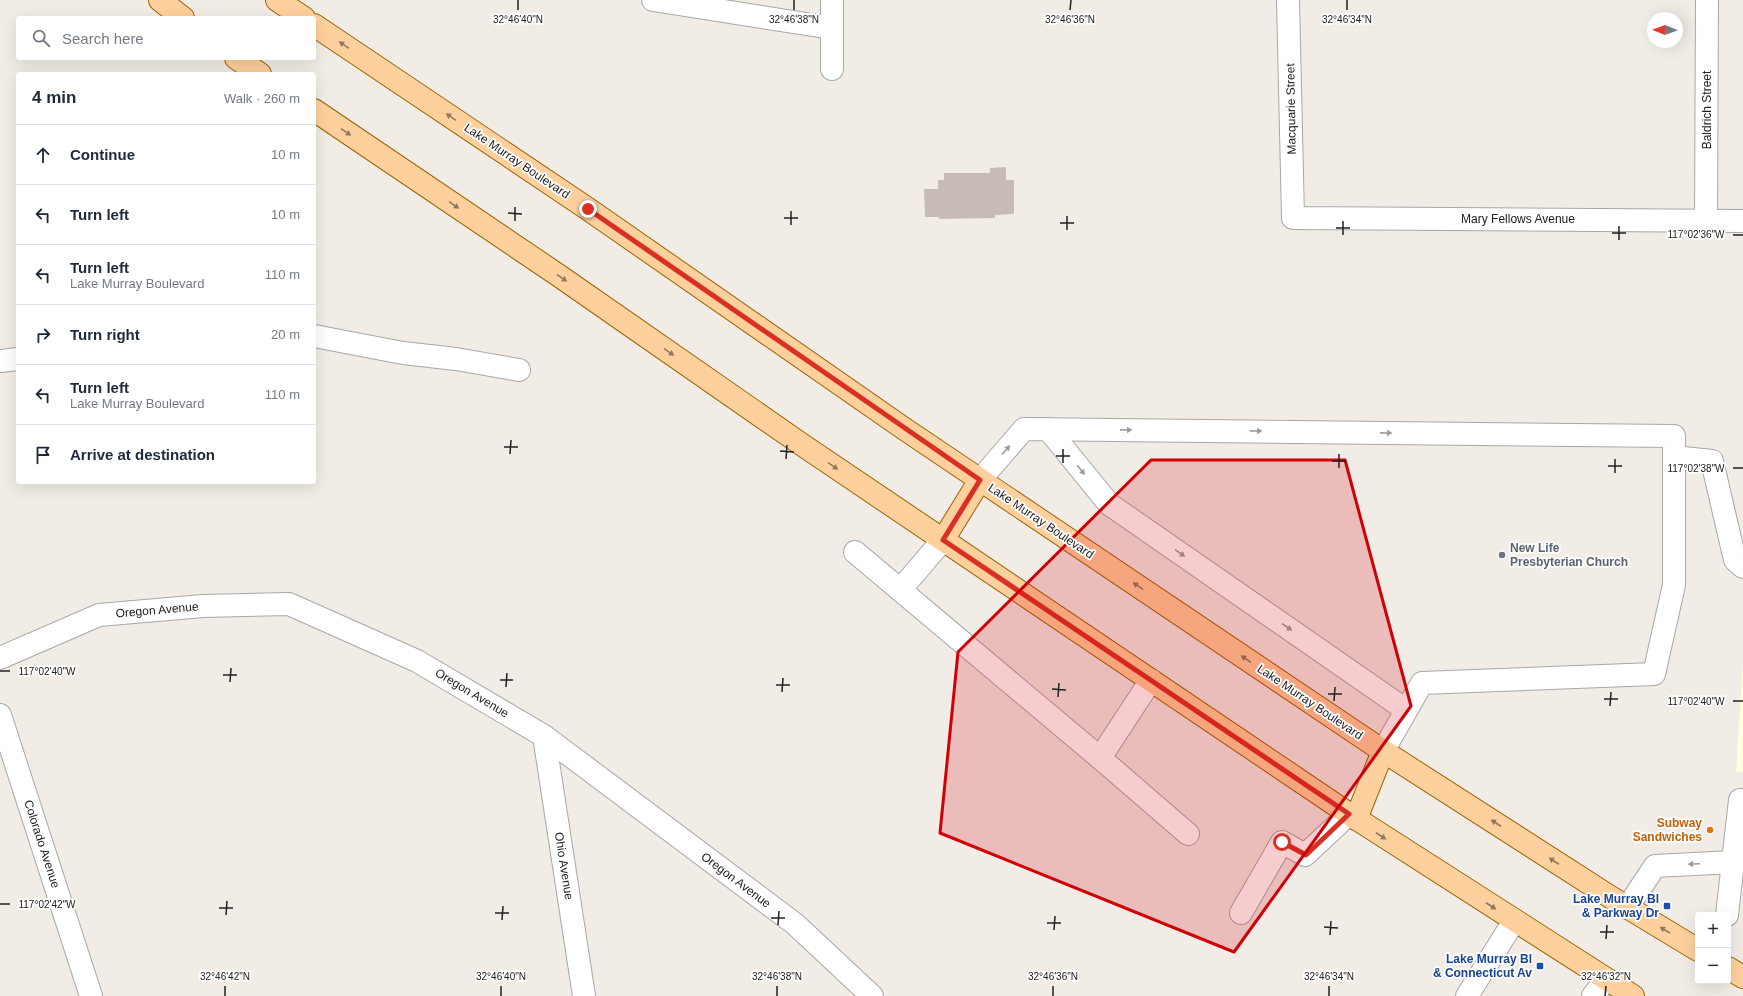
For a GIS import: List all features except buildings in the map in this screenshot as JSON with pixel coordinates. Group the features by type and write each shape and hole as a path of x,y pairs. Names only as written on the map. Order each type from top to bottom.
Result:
{"main road":[{"path":"160,0 180,16"},
{"path":"277,0 301,16"},
{"name":"Lake Murray Boulevard","path":"316,26 588,209 980,480 1383,751 1627,908 1695,948"},
{"path":"239,60 257,72"},
{"path":"316,111 558,275 801,444 1150,680 1353,816 1514,921 1599,987 1633,996"},
{"path":"943,540 980,480"},
{"path":"1353,816 1383,751"},
{"path":"1731,970 1743,977"}],"street":[{"path":"653,0 832,28"},
{"path":"832,0 832,69"},
{"name":"Macquarie Street","path":"1288,0 1293,218"},
{"name":"Baldrich Street","path":"1706,220 1707,0"},
{"name":"Mary Fellows Avenue","path":"1293,218 1743,221"},
{"path":"316,336 403,353 456,359 519,370"},
{"path":"0,360 16,359"},
{"path":"980,480 1024,429 1674,436 1674,585 1654,674 1422,683 1383,751"},
{"path":"1048,429 1109,504 1406,710"},
{"path":"1674,457 1712,461 1735,560 1743,567"},
{"path":"900,590 943,540"},
{"path":"855,552 1188,834"},
{"name":"Oregon Avenue","path":"0,658 98,615 202,606 288,604 417,660 544,736 795,924 872,996"},
{"path":"1100,758 1150,680"},
{"name":"Colorado Avenue","path":"0,715 91,996"},
{"name":"Ohio Avenue","path":"544,736 584,996"},
{"path":"1727,912 1740,800"},
{"path":"1241,912 1282,842 1306,855 1353,816"},
{"path":"1627,908 1655,866 1733,862"},
{"path":"1467,996 1514,921"}],"highlighted area":[{"path":"1151,460 1345,460 1411,706 1234,952 940,833 958,652"}],"shaded area":[{"path":"1743,661 1743,772 1736,772"}],"place":[{"name":"New Life Presbyterian Church","path":"1502,555"},
{"name":"Subway Sandwiches","path":"1710,830"},
{"name":"Lake Murray Bl & Parkway Dr","path":"1667,906"},
{"name":"Lake Murray Bl & Connecticut Av","path":"1540,966"}],"route":[{"path":"588,209 980,480 943,540 1349,814 1306,855 1282,842"}]}
